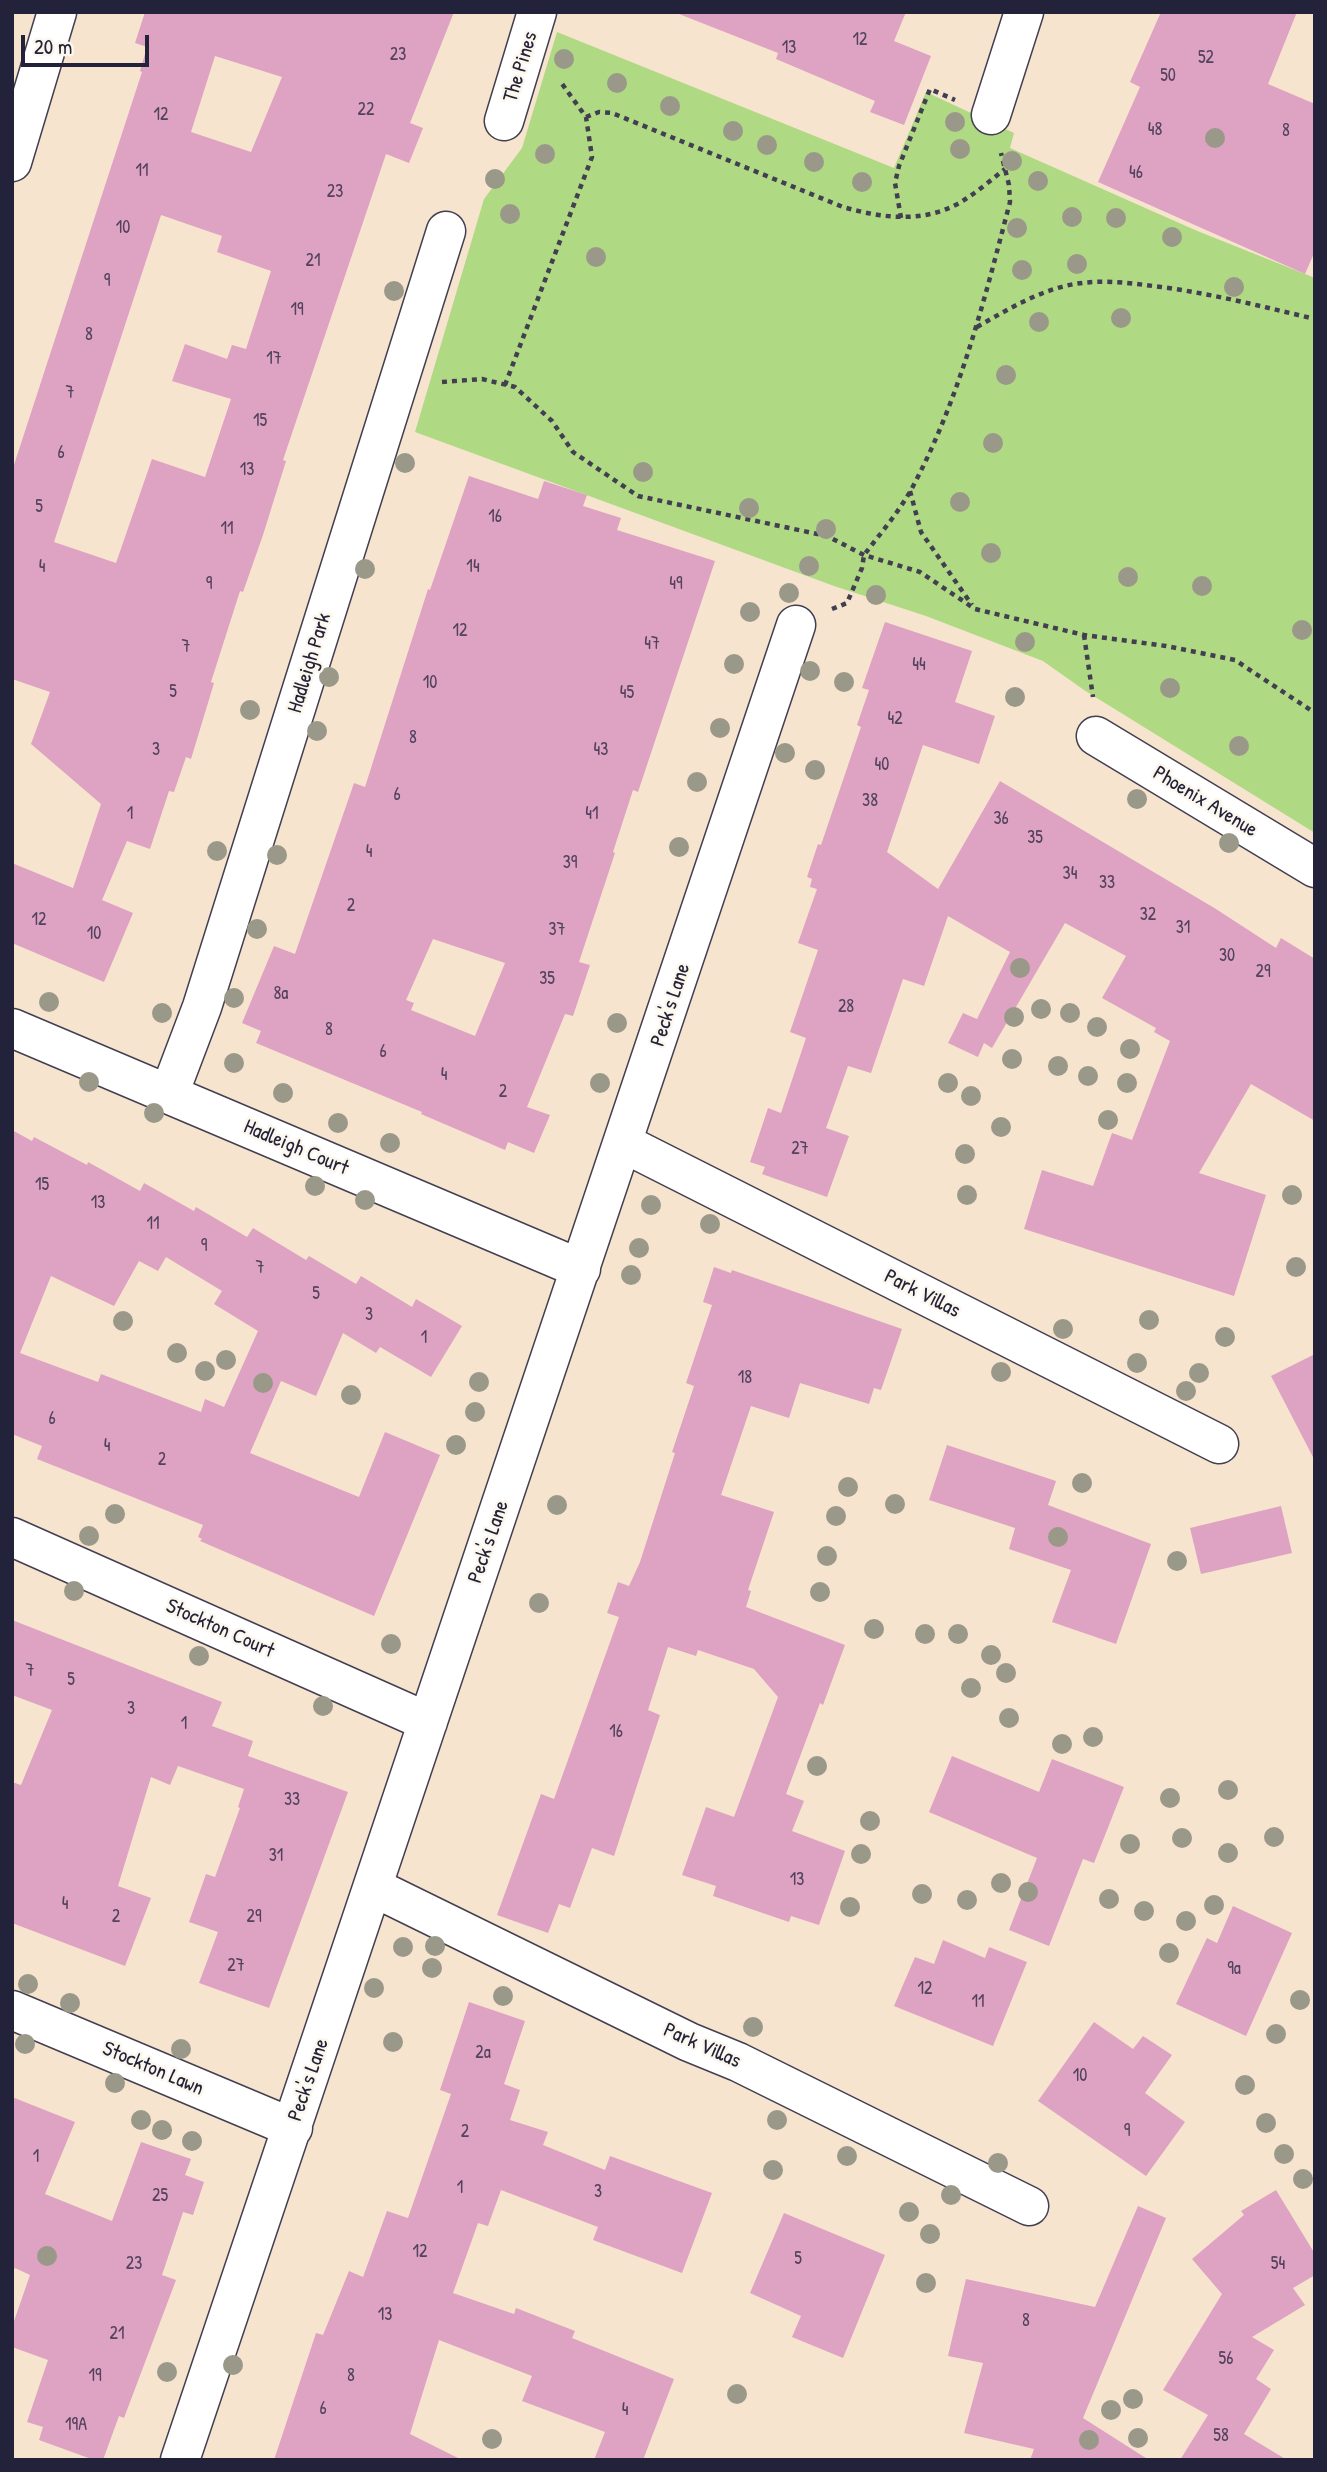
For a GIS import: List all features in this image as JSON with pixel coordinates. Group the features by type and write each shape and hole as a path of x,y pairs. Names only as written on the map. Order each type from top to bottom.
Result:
{"street":[{"path":"990,115 1024,12"},
{"name":"The Pines","path":"504,121 533,25"},
{"path":"12,162 53,28"},
{"name":"Hadleigh Park","path":"169,1094 202,1007 446,231"},
{"name":"Peck's Lane","path":"180,2460 625,1144 796,625"},
{"name":"Phoenix Avenue","path":"1095,719 1315,868"},
{"name":"Hadleigh Court","path":"12,1028 581,1269"},
{"name":"Park Villas","path":"625,1144 1219,1444"},
{"name":"Stockton Court","path":"12,1537 428,1722"},
{"name":"Park Villas","path":"375,1888 689,2042 738,2062 1029,2206"},
{"name":"Stockton Lawn","path":"12,2010 293,2128"}],"path":[{"path":"505,385 592,156 586,117 533,25"},
{"path":"796,625 847,603 862,568 864,555 910,491 936,440 952,400 976,327 1010,202 1005,170 990,115 930,89 899,166 895,183 901,218"},
{"path":"586,117 599,112 611,113 843,207 876,216 901,218 941,211 960,202 1005,170"},
{"path":"976,327 1020,302 1063,287 1117,281 1213,294 1315,319"},
{"path":"397,384 482,379 515,387 552,421 573,452 638,495 827,536 864,555 920,572 975,609 1084,635 1166,646 1235,660 1315,713"},
{"path":"910,491 921,532 975,609"},
{"path":"1084,635 1095,719"}],"green space":[{"path":"557,32 894,168 926,92 1014,133 1010,148 1195,230 1315,278 1315,833 1084,690 1043,661 926,616 834,586 415,432 484,199 522,148"}],"building":[{"path":"145,12 454,12 410,123 423,128 409,163 386,154 283,460 286,461 263,535 243,592 240,591 211,682 214,683 191,759 186,757 174,792 169,791 150,849 127,841 102,900 133,913 104,982 12,943 12,863 73,888 101,804 31,744 50,692 12,679 12,471 142,72 140,71 147,47 135,43","holes":["215,56 282,77 251,152 191,132","161,215 222,236 217,252 271,271 246,349 232,345 227,359 185,344 172,381 231,399 205,477 152,459 116,563 54,542"]},
{"path":"679,12 906,12 894,41 931,56 904,125 870,112 875,101 776,59 778,53"},
{"path":"1161,12 1297,12 1268,84 1315,104 1315,251 1305,274 1098,182 1140,87 1130,82"},
{"path":"469,476 538,499 544,481 587,495 583,506 621,518 617,530 715,561 638,792 633,790 613,852 615,853 579,962 590,965 573,1016 565,1014 527,1107 550,1115 534,1153 508,1142 505,1150 421,1114 422,1112 256,1043 261,1031 242,1023 274,946 295,954 354,783 365,787 428,589 430,590","holes":["433,939 505,963 475,1036 411,1010 414,1003 406,1000"]},
{"path":"885,622 972,651 955,702 995,716 979,764 923,745 887,852 938,889 1000,781 1216,909 1276,948 1281,938 1315,959 1315,1121 1251,1084 1199,1173 1266,1195 1234,1296 1024,1229 1042,1170 1093,1186 1112,1133 1132,1140 1170,1041 1154,1032 1156,1028 1102,998 1126,956 1065,923 992,1048 984,1043 978,1057 948,1043 963,1013 977,1019 1010,952 948,916 924,986 903,979 871,1073 848,1066 826,1128 849,1136 827,1197 762,1174 765,1167 750,1162 768,1108 781,1113 806,1038 790,1032 818,950 798,943 817,889 810,887 812,879 807,877 818,844 821,845 861,727 857,725 869,690 862,688"},
{"path":"12,1130 32,1141 34,1137 87,1165 88,1162 140,1191 144,1183 194,1211 196,1207 247,1237 253,1228 306,1260 309,1256 356,1284 361,1276 412,1307 416,1299 462,1326 431,1377 380,1347 376,1353 343,1333 316,1396 281,1381 250,1453 359,1497 385,1432 440,1455 374,1616 200,1541 202,1539 198,1537 203,1525 37,1459 42,1446 12,1434","holes":["166,1257 222,1291 214,1304 258,1331 224,1407 205,1399 201,1412 101,1374 98,1382 20,1353 51,1276 114,1306 139,1261 158,1271"]},
{"path":"714,1267 731,1273 732,1270 902,1329 881,1390 874,1388 869,1404 800,1383 789,1418 751,1406 721,1495 774,1512 748,1590 751,1591 746,1607 845,1645 786,1794 804,1801 792,1831 845,1851 819,1925 791,1916 789,1922 713,1896 716,1886 682,1875 706,1807 734,1817 778,1697 754,1669 698,1650 696,1656 668,1647 648,1710 660,1715 614,1856 592,1848 570,1908 559,1904 548,1933 497,1915 541,1794 554,1799 619,1617 607,1613 618,1582 629,1586 640,1562 694,1386 686,1383 712,1305 703,1302"},
{"path":"1315,1354 1315,1461 1271,1376"},
{"path":"947,1445 1056,1481 1048,1505 1151,1544 1116,1644 1052,1622 1071,1570 1009,1549 1015,1528 929,1500"},
{"path":"1281,1506 1292,1553 1201,1574 1190,1528"},
{"path":"12,1620 222,1702 212,1726 253,1741 248,1756 348,1792 269,2008 199,1983 218,1932 189,1922 206,1874 215,1877 240,1808 238,1807 244,1789 178,1766 170,1785 151,1777 118,1886 151,1898 125,1966 12,1923 12,1782 21,1785 52,1710 12,1695"},
{"path":"952,1756 1039,1792 1052,1759 1124,1787 1094,1863 1083,1859 1049,1946 1009,1930 1037,1858 929,1812"},
{"path":"1233,1906 1292,1933 1246,2036 1176,2004 1207,1938 1217,1943"},
{"path":"943,1940 985,1958 989,1947 1027,1962 993,2046 894,2006 915,1957 934,1964"},
{"path":"469,2002 525,2021 504,2084 520,2090 510,2120 548,2132 543,2145 605,2170 610,2156 712,2193 682,2273 593,2240 598,2227 501,2190 488,2226 478,2223 453,2293 514,2314 516,2308 575,2331 572,2338 674,2379 643,2460 594,2460 605,2432 522,2401 532,2376 439,2340 410,2434 462,2460 274,2460 316,2333 323,2335 349,2271 363,2277 387,2211 408,2218 451,2094 440,2090"},
{"path":"1094,2022 1133,2049 1143,2036 1172,2055 1145,2093 1185,2122 1146,2176 1038,2101"},
{"path":"12,2097 75,2122 45,2194 112,2221 141,2142 191,2159 185,2175 204,2182 193,2215 183,2212 162,2275 176,2280 124,2418 119,2416 103,2460 94,2460 39,2440 43,2427 27,2422 48,2360 12,2347 12,2327 30,2275 15,2268 12,2272"},
{"path":"1276,2190 1315,2254 1315,2275 1293,2288 1305,2305 1252,2337 1274,2350 1256,2379 1271,2389 1244,2434 1287,2460 1180,2460 1208,2415 1163,2390 1222,2294 1192,2259 1244,2215 1241,2211"},
{"path":"1138,2206 1166,2218 1083,2418 1149,2460 1030,2460 1034,2449 964,2433 983,2363 948,2356 966,2279 1095,2307"},
{"path":"784,2213 885,2255 843,2358 792,2337 801,2316 750,2293"}]}
